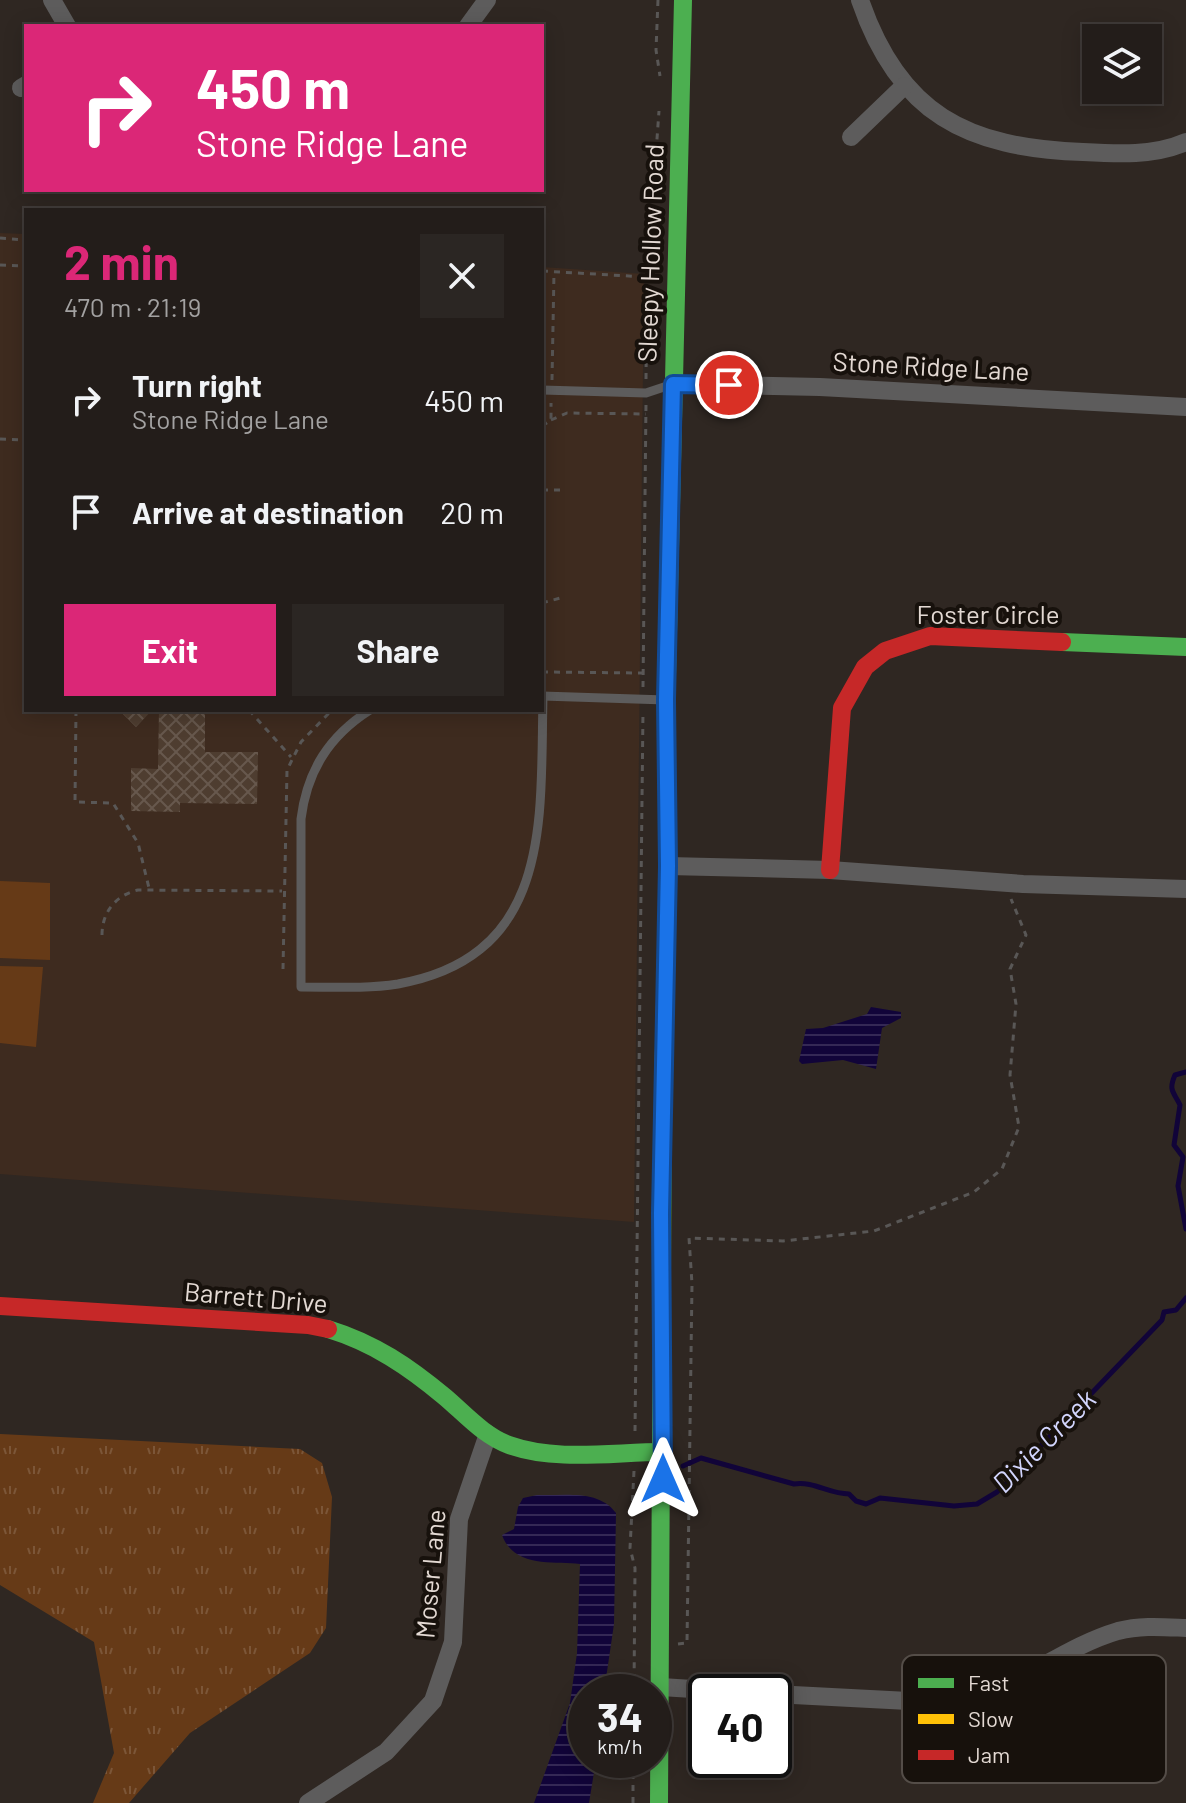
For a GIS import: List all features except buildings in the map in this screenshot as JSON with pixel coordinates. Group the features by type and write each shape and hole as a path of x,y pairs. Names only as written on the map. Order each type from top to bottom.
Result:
{"street":[{"path":"52,0 66,24"},
{"path":"469,24 487,0"},
{"name":"Sleepy Hollow Road","path":"661,1674 661,1213 668,866 666,700 683,0"},
{"path":"860,0 885,61 904,86 946,118 1009,145 1126,154 1172,148 1186,142"},
{"path":"851,137 904,86"},
{"name":"Stone Ridge Lane","path":"673,384 820,387 1186,407"},
{"name":"Foster Circle","path":"830,870 842,708 852,683 870,659 896,643 930,636 1186,647"},
{"path":"668,866 830,870 1011,883 1186,889"},
{"name":"Barrett Drive","path":"0,1306 308,1325 347,1332 377,1345 415,1371 488,1434 512,1446 663,1452"},
{"name":"Moser Lane","path":"308,1803 386,1752 433,1701 453,1642 459,1519 488,1434"},
{"path":"1065,1655 1086,1643 1120,1631 1145,1626 1186,1628"},
{"path":"792,1695 902,1701"},
{"name":"Sleepy Hollow Road","path":"659,1778 659,1803"}],"lane":[{"path":"547,390 646,393 673,384"},
{"path":"544,696 666,700"},
{"path":"367,712 344,729 326,750 305,794 301,819 301,987 381,986 421,979 463,959 496,935 525,891 537,850 541,712"}],"path":[{"path":"658,0 656,50 660,78"},
{"path":"634,1674 635,1568 630,1548 634,1451 647,277 659,106"},
{"path":"0,238 24,240"},
{"path":"0,265 24,266"},
{"path":"544,271 647,277"},
{"path":"551,420 547,390 554,272"},
{"path":"544,425 567,413 646,414"},
{"path":"0,439 24,440"},
{"path":"544,490 565,490"},
{"path":"544,602 564,597"},
{"path":"544,672 644,674"},
{"path":"76,712 75,802 113,803 138,843 149,888"},
{"path":"251,712 291,757"},
{"path":"687,1643 692,1284 689,1238 783,1241 861,1234 912,1219 974,1192 1002,1169 1019,1127 1010,1075 1016,1004 1010,969 1026,935 1011,906 1011,883"},
{"path":"102,935 102,925 110,907 127,892 149,888 283,891"},
{"path":"633,1778 633,1803"}],"shaded area":[{"path":"0,233 24,234 24,712 544,712 544,267 644,274 634,1222 0,1174"},
{"path":"871,1007 901,1012 901,1018 882,1028 876,1069 843,1060 802,1064 799,1061 806,1029 823,1028 867,1014"},
{"path":"537,1495 590,1497 609,1505 616,1513 614,1624 607,1674 574,1674 580,1564 525,1558 508,1546 502,1535 514,1529 523,1498"},
{"path":"568,1709 568,1778 593,1778 589,1803 534,1803"}],"green space":[{"path":"0,881 50,883 50,960 0,958"},
{"path":"0,966 43,967 36,1047 0,1043"},
{"path":"0,1434 300,1449 322,1463 332,1497 326,1628 310,1653 190,1733 129,1803 93,1803 114,1753 94,1642 0,1585"}],"waterway":[{"name":"Dixie Creek","path":"1186,1072 1175,1075 1172,1088 1180,1105 1174,1145 1183,1157 1178,1186 1186,1229"},
{"name":"Dixie Creek","path":"683,1466 701,1458 794,1484 808,1484 849,1494 856,1501 866,1504 880,1498 954,1506 977,1504 1008,1482 1017,1464 1033,1454 1162,1320 1164,1312 1176,1310 1186,1298"}],"traffic: fast":[{"path":"666,717 683,0"},
{"path":"1062,642 1186,647"},
{"path":"659,1803 663,1094"},
{"path":"328,1329 361,1341 404,1366 483,1430 509,1445 566,1455 663,1452"}],"traffic: slow":[{"path":"663,1094 668,866 666,717"}],"traffic: jam":[{"path":"830,870 842,708 865,667 885,651 930,636 1062,642"},
{"path":"0,1306 308,1325 328,1329"}],"route":[{"path":"663,1479 661,1213 668,866 666,700 673,384 729,385"}]}
